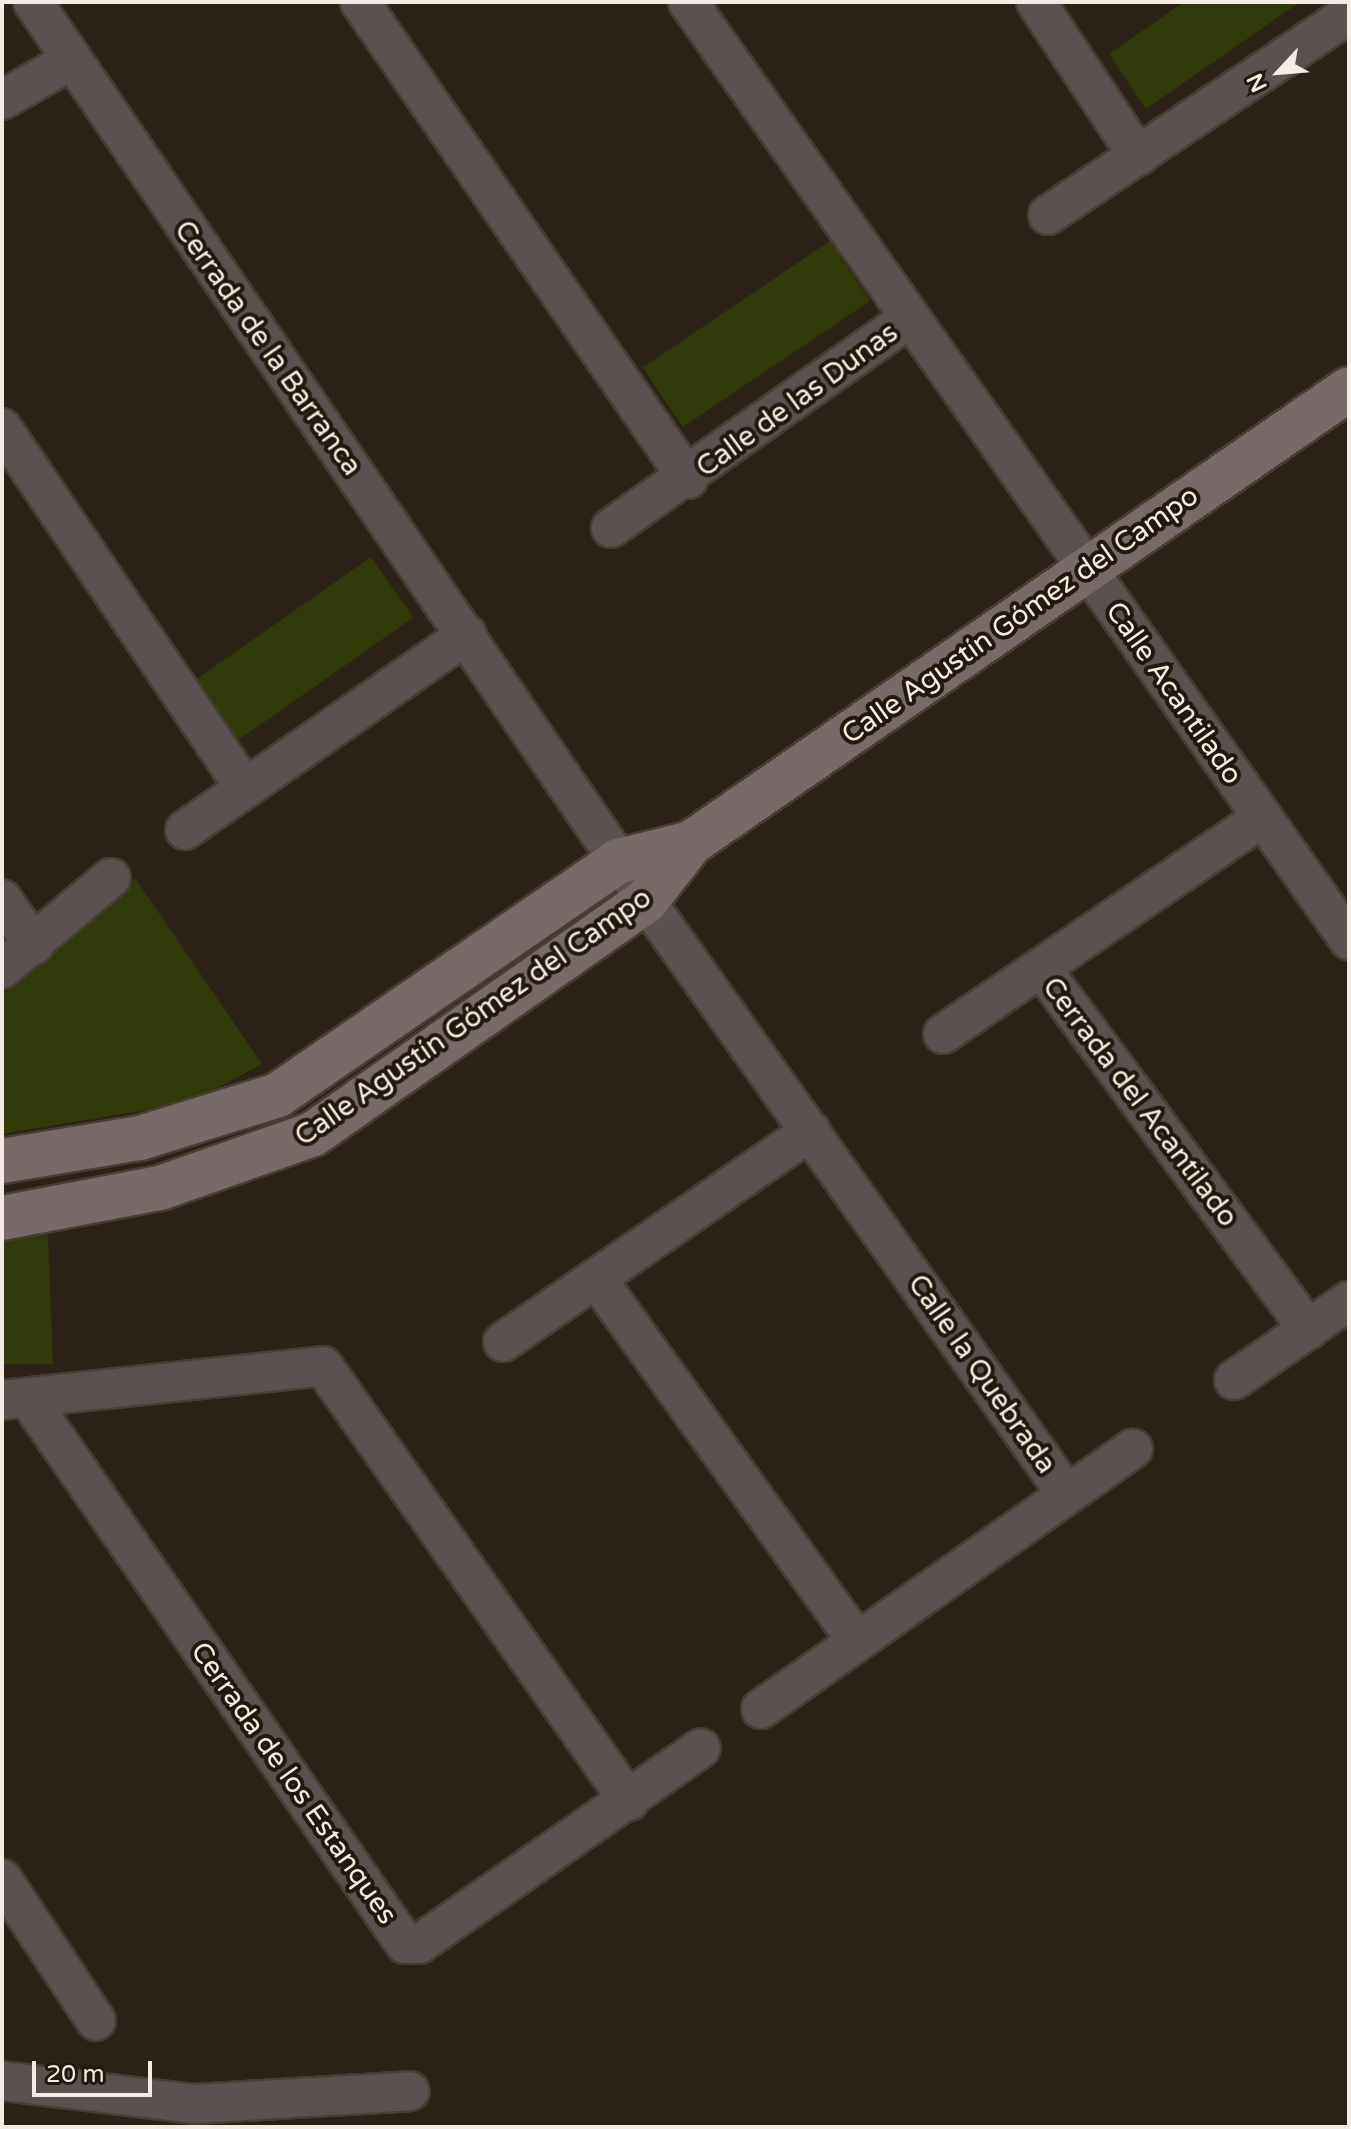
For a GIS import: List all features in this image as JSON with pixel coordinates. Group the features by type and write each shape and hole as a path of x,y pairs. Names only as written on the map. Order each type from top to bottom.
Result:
{"street":[{"name":"Cerrada de la Barranca","path":"33,2 70,61 467,635 646,901"},
{"name":"Calle de las Dunas","path":"360,2 688,479 907,320 688,2"},
{"path":"1036,2 1138,156"},
{"path":"1048,215 1349,14"},
{"path":"2,100 70,61"},
{"name":"Calle Acantilado","path":"907,320 1087,568 1261,819"},
{"name":"Calle Agustín Gómez del Campo","path":"2,1218 160,1188 313,1134 646,901 691,843 1349,389"},
{"path":"2,428 244,787"},
{"path":"611,528 688,479"},
{"path":"185,830 467,635"},
{"path":"1041,968 1261,819 1349,940"},
{"name":"Calle Agustín Gómez del Campo","path":"2,1161 140,1138 251,1106 301,1083 619,861 691,843"},
{"path":"2,969 111,878"},
{"path":"2,899 34,945"},
{"name":"Calle la Quebrada","path":"646,901 1066,1493 855,1639 761,1709"},
{"name":"Cerrada del Acantilado","path":"943,1034 1041,968 1309,1330"},
{"path":"503,1342 811,1131"},
{"path":"140,1138 160,1188"},
{"path":"596,1278 855,1639"},
{"path":"1234,1380 1349,1301"},
{"name":"Cerrada de los Estanques","path":"629,1801 323,1366 16,1401 405,1944 419,1944 629,1801 701,1748"},
{"path":"1066,1493 1133,1449"},
{"path":"2,1879 96,2021"},
{"path":"2,2081 194,2104 410,2091"},
{"path":"162,2127 194,2104"}],"green space":[{"path":"1184,2 1300,2 1146,109 1109,54"},
{"path":"830,241 870,301 683,427 643,367"},
{"path":"371,557 413,618 234,743 192,683"},
{"path":"135,878 262,1064 189,1103 2,1134 2,993"},
{"path":"48,1234 53,1364 2,1364 2,1241"}]}
